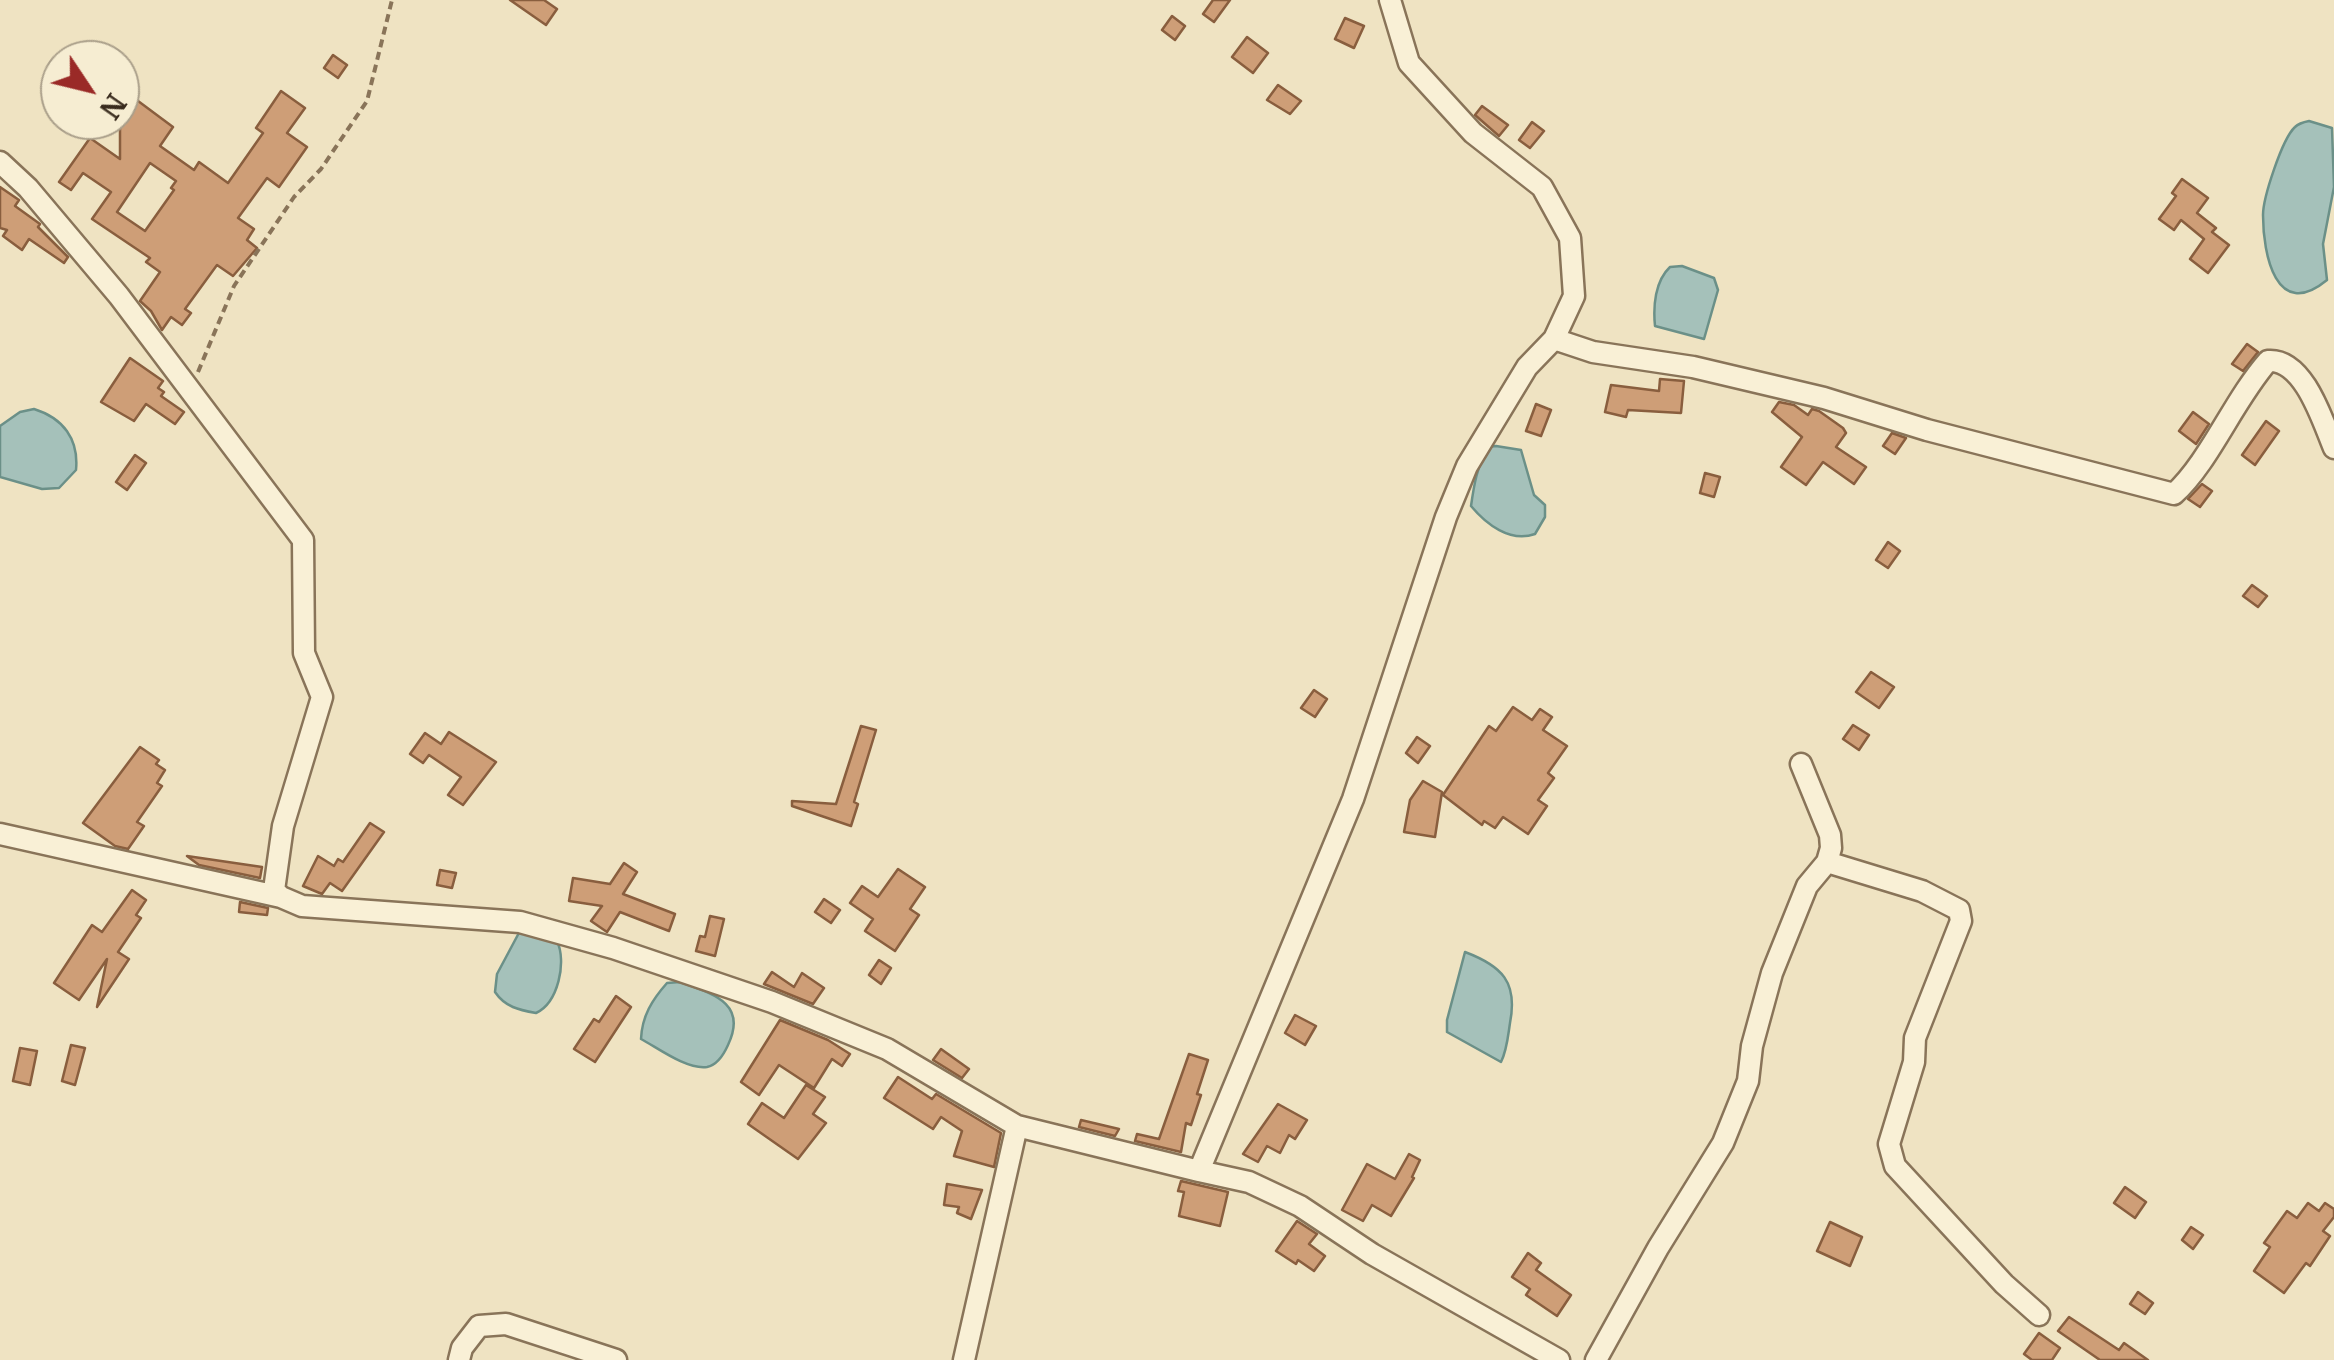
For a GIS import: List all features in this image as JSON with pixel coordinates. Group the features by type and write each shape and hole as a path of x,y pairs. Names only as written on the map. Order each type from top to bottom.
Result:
{"street":[{"path":"1200,1171 1353,799 1446,517 1467,466 1527,366 1554,339 1574,296 1570,238 1542,187 1472,133 1409,63 1390,0"},
{"path":"0,162 28,188 96,269 303,540 304,653 322,697 283,826 274,890 281,897"},
{"path":"1554,339 1593,352 1693,367 1824,398 1927,430 2174,494 2193,473 2254,377 2268,362 2276,360 2294,371 2313,397 2334,448"},
{"path":"1596,1360 1723,1143 1748,1081 1752,1046 1772,973 1807,886 1828,862 1830,835 1801,764"},
{"path":"0,834 281,897 302,906 520,922 613,948 772,1002 887,1049 1017,1126 1249,1182 1300,1206 1372,1254 1559,1360"},
{"path":"1828,862 1922,891 1958,910 1961,921 1915,1038 1914,1062 1888,1144 1889,1153 1896,1166 2004,1284 2039,1315"},
{"path":"964,1360 1017,1126"},
{"path":"459,1360 462,1348 479,1326 506,1324 616,1360"}],"path":[{"path":"193,394 204,351 234,286 294,197 321,169 367,101 392,0"}],"water":[{"path":"2309,121 2332,128 2334,187 2323,244 2327,280 2310,291 2295,293 2284,288 2270,264 2263,215 2285,143 2295,127"},
{"path":"1682,266 1714,278 1718,290 1704,339 1655,326 1655,302 1661,279 1670,267"},
{"path":"34,409 61,424 72,439 76,470 59,488 42,489 0,477 0,426 20,412"},
{"path":"1488,447 1521,450 1534,495 1545,505 1545,517 1535,534 1508,534 1491,525 1471,506 1481,461"},
{"path":"521,929 557,941 560,950 561,970 555,991 536,1013 508,1004 495,992 497,974"},
{"path":"1465,952 1489,963 1509,986 1512,1009 1501,1062 1447,1032"},
{"path":"680,982 724,1002 734,1019 724,1052 711,1066 682,1062 641,1039 646,1016 657,996 667,983"}],"building":[{"path":"510,0 544,0 557,9 546,25"},
{"path":"1213,0 1230,0 1214,22 1203,14"},
{"path":"1172,16 1185,26 1175,40 1162,30"},
{"path":"1345,18 1364,26 1354,48 1335,39"},
{"path":"1247,37 1268,53 1253,73 1232,57"},
{"path":"333,55 347,65 338,78 324,68"},
{"path":"1278,85 1301,101 1290,114 1267,100"},
{"path":"281,91 305,108 287,133 307,147 279,187 267,178 238,218 254,229 247,240 257,248 233,276 217,265 185,309 191,313 182,325 171,317 162,330 140,301 160,272 146,262 150,258 92,219 111,192 83,173 71,190 59,182 89,140 120,159 120,140 140,140 140,102 173,127 160,146 194,170 199,162 228,183 263,133 256,128","holes":["150,163 176,181 171,188 174,190 145,231 117,212"]},
{"path":"1482,106 1508,125 1499,136 1475,115"},
{"path":"1532,122 1544,131 1530,148 1519,140"},
{"path":"2182,179 2208,198 2197,213 2229,245 2208,273 2190,259 2204,239 2181,220 2174,230 2159,219 2176,196 2172,193"},
{"path":"0,187 19,200 15,206 40,224 38,227 68,257 64,263 29,239 22,250 3,236 7,230 0,228"},
{"path":"2247,344 2258,352 2243,371 2232,364"},
{"path":"130,358 163,381 158,388 164,392 161,396 184,412 175,424 146,404 134,421 101,402"},
{"path":"1660,379 1684,381 1681,413 1628,410 1626,417 1605,412 1611,385 1659,391"},
{"path":"1779,402 1794,405 1808,415 1812,409 1819,411 1843,428 1846,433 1836,447 1866,467 1854,484 1823,462 1806,485 1781,467 1802,437 1772,412"},
{"path":"1536,404 1551,410 1541,436 1526,431"},
{"path":"2193,412 2209,424 2196,444 2179,431"},
{"path":"2266,421 2279,431 2255,465 2242,455"},
{"path":"1892,433 1906,438 1895,454 1883,446"},
{"path":"135,455 146,463 127,490 116,482"},
{"path":"1705,473 1720,477 1714,497 1700,493"},
{"path":"2202,484 2212,491 2200,507 2188,499"},
{"path":"1888,542 1900,551 1888,568 1876,560"},
{"path":"2252,585 2267,596 2258,607 2243,596"},
{"path":"1871,672 1894,687 1879,708 1856,692"},
{"path":"1314,690 1327,699 1315,717 1301,708"},
{"path":"1513,707 1532,720 1540,709 1552,717 1543,730 1567,746 1548,773 1554,778 1538,800 1547,806 1528,834 1503,817 1495,828 1484,821 1482,825 1443,795 1489,726 1496,731"},
{"path":"1853,725 1869,735 1859,750 1843,739"},
{"path":"861,726 876,730 854,802 858,804 851,826 792,806 792,801 836,804"},
{"path":"449,732 496,762 463,805 448,795 461,777 429,755 423,763 410,754 425,733 441,744"},
{"path":"1417,737 1430,746 1418,763 1406,753"},
{"path":"140,747 159,760 156,764 165,770 157,783 162,786 137,822 144,826 128,849 115,846 83,823"},
{"path":"1423,781 1442,792 1435,837 1404,832 1410,800"},
{"path":"370,823 384,832 342,891 330,883 322,894 303,886 318,856 334,866 338,859 343,862"},
{"path":"187,856 262,867 260,878 199,865"},
{"path":"624,863 637,872 623,894 675,914 669,931 620,912 607,932 591,921 602,906 569,901 573,878 610,884"},
{"path":"898,869 925,887 910,909 919,915 895,951 865,931 873,919 850,903 862,886 878,897"},
{"path":"440,870 456,873 452,888 437,885"},
{"path":"132,890 146,900 136,915 141,918 118,952 129,959 97,1007 107,959 79,1000 54,983 92,925 102,932"},
{"path":"824,899 840,910 831,923 815,912"},
{"path":"240,902 268,908 267,915 239,912"},
{"path":"710,916 724,919 715,956 696,951 700,936 705,937"},
{"path":"879,960 891,968 881,984 869,975"},
{"path":"772,972 794,987 802,973 824,988 813,1004 764,984"},
{"path":"616,996 631,1007 595,1062 574,1049"},
{"path":"1295,1015 1316,1026 1305,1045 1285,1033"},
{"path":"780,1020 850,1054 842,1066 832,1059 814,1088 779,1065 759,1095 741,1082"},
{"path":"71,1045 85,1048 75,1085 62,1081"},
{"path":"20,1048 37,1051 30,1085 13,1081"},
{"path":"941,1049 969,1069 962,1078 933,1060"},
{"path":"1189,1054 1208,1060 1191,1125 1186,1123 1181,1152 1135,1141 1137,1134 1159,1139"},
{"path":"898,1077 932,1099 936,1094 1001,1133 994,1167 954,1156 962,1131 941,1117 933,1129 884,1098"},
{"path":"806,1085 825,1097 813,1114 826,1123 798,1159 748,1124 762,1103 784,1118"},
{"path":"1278,1104 1307,1120 1295,1139 1289,1135 1280,1153 1267,1146 1258,1162 1243,1154"},
{"path":"1081,1120 1119,1129 1115,1136 1079,1127"},
{"path":"1409,1154 1420,1160 1391,1216 1372,1205 1363,1221 1342,1210 1367,1164 1395,1179"},
{"path":"1181,1181 1228,1192 1220,1226 1179,1216 1184,1192 1178,1191"},
{"path":"947,1184 982,1190 971,1219 957,1213 959,1207 944,1205"},
{"path":"2125,1187 2146,1202 2135,1218 2114,1203"},
{"path":"2308,1203 2319,1211 2325,1203 2334,1209 2334,1217 2323,1231 2330,1236 2310,1266 2306,1263 2284,1293 2254,1271 2270,1247 2264,1243 2287,1211 2297,1218"},
{"path":"1297,1221 1317,1234 1309,1244 1325,1256 1314,1271 1276,1251"},
{"path":"1830,1222 1862,1237 1850,1266 1817,1251"},
{"path":"2191,1227 2203,1235 2193,1249 2182,1240"},
{"path":"1528,1253 1541,1263 1536,1270 1571,1295 1557,1316 1526,1295 1530,1289 1512,1277"},
{"path":"2138,1292 2153,1303 2145,1314 2130,1304"},
{"path":"2069,1317 2119,1350 2124,1343 2148,1360 2100,1360 2058,1331"},
{"path":"2039,1333 2060,1348 2052,1360 2032,1360 2024,1354"}]}
